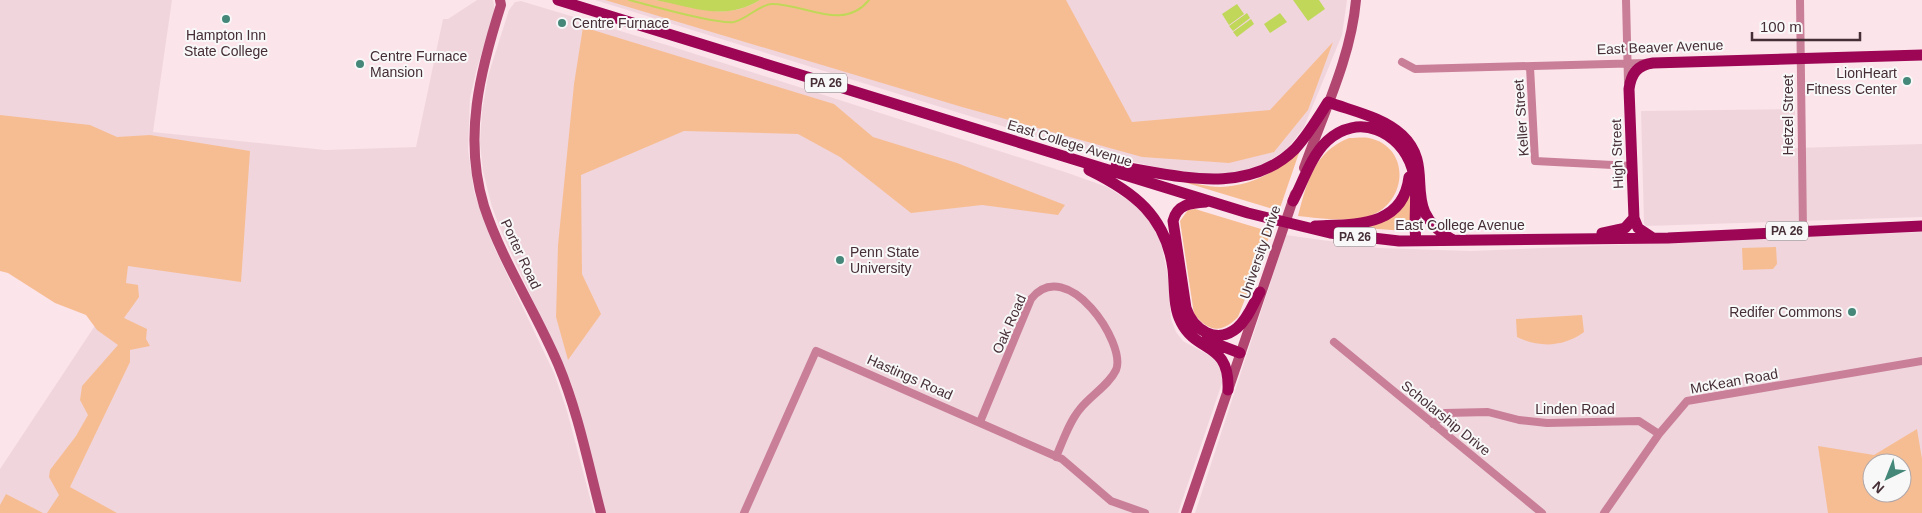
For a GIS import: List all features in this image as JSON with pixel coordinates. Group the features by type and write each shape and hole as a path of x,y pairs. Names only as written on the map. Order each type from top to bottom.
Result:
{"main road":[{"name":"Porter Road","path":"500,0 501,6 480,80 475,114 474,153 479,184 492,226 558,365 579,425 601,513"},
{"name":"East College Avenue","path":"558,0 1294,226 1355,237 1416,241 1653,238 1922,226"},
{"name":"University Drive","path":"1186,513 1260,292 1328,102 1350,34 1356,0"},
{"name":"East Beaver Avenue","path":"1653,62 1922,55"},
{"name":"High Street","path":"1634,218 1629,89 1636,70 1644,64 1653,62"},
{"path":"1080,161 1206,179 1241,178 1271,167 1295,149 1328,102 1383,122 1404,136 1414,150 1419,165 1423,211 1436,228 1455,241"},
{"path":"1292,205 1322,148 1328,141 1345,130 1366,127 1385,132 1399,143 1409,160 1414,178 1416,241"},
{"path":"1060,155 1119,186 1140,202 1158,222 1168,249 1180,320 1187,331 1222,360 1228,371 1228,390"},
{"path":"1294,226 1347,224 1383,217 1397,206 1405,194 1409,180 1409,160"},
{"path":"1214,202 1185,205 1174,218 1173,226 1188,316 1195,326 1204,332 1218,336 1228,334 1238,328 1247,318 1260,292"},
{"name":"East College Avenue","path":"1587,239 1598,233 1626,228 1634,218"},
{"path":"1634,218 1638,228 1653,238"},
{"path":"1197,339 1208,340 1240,353"}],"street":[{"name":"High Street","path":"1626,0 1626,47 1629,89"},
{"name":"Hetzel Street","path":"1800,0 1803,231"},
{"name":"East Beaver Avenue","path":"1402,62 1415,69 1653,62"},
{"name":"Keller Street","path":"1530,67 1535,161 1632,166"},
{"name":"Oak Road","path":"980,422 1032,299 1041,289 1050,286 1069,289 1097,316 1110,335 1118,354 1118,363 1112,375 1075,415 1056,457"},
{"name":"Scholarship Drive","path":"1334,342 1542,513"},
{"name":"Hastings Road","path":"744,513 816,351 1056,457 1068,464 1091,486 1111,501 1145,513"},
{"name":"McKean Road","path":"1604,513 1659,434 1680,407 1693,398 1922,361"},
{"name":"Linden Road","path":"1433,424 1445,412 1482,412 1519,420 1547,423 1639,421 1659,434"}],"shaded area":[{"path":"0,0 172,0 153,132 325,150 416,147 443,19 448,19 477,0 493,0 495,11 477,68 470,98 468,150 474,192 494,247 554,373 567,411 594,513 0,513 0,469 98,321 0,257"},
{"path":"595,0 1347,0 1342,35 1304,127 1287,149 1269,161 1249,171 1228,175 1198,174 1156,167 1076,149"},
{"path":"605,0 655,0 721,11 746,7 760,0 1066,0 1132,122 1270,110 1333,42 1308,110 1274,152 1229,163 1142,157 962,107"},
{"path":"655,0 760,0 746,7 721,12 695,9"},
{"path":"1293,0 1319,0 1325,9 1308,21"},
{"name":"Penn State University","path":"521,1 670,46 1065,172 1107,187 1136,205 1151,223 1161,243 1168,277 1171,319 1176,332 1183,341 1216,359 1222,368 1223,380 1178,513 606,513 572,385 504,238 492,207 483,171 480,143 482,111 488,76 509,10 515,2"},
{"path":"1237,4 1244,14 1229,25 1222,14"},
{"path":"1247,13 1250,18 1233,31 1229,26"},
{"path":"1280,13 1287,22 1270,33 1264,24"},
{"path":"1251,19 1254,24 1237,37 1233,32"},
{"path":"583,27 834,104 873,137 957,163 1065,205 1058,215 982,205 911,213 840,157 798,134 684,131 581,175 582,274 601,314 568,360 556,317 558,245 574,84"},
{"path":"1795,109 1795,148 1922,144 1922,217 1646,226 1644,223 1641,111"},
{"path":"0,115 90,125 117,137 150,135 250,151 241,282 128,266 126,283 138,285 139,297 124,318 147,329 146,339 150,346 130,350 130,362 70,487 117,513 47,513 59,495 49,477 50,470 76,436 88,415 80,400 82,386 118,345 97,330 86,315 55,303 8,273 0,271"},
{"path":"1349,138 1369,138 1383,143 1392,152 1398,163 1400,175 1392,199 1383,209 1363,218 1334,219 1298,216 1309,180 1320,160 1337,144"},
{"path":"1300,150 1279,211 1177,180 1215,187 1243,184 1273,171"},
{"path":"1410,193 1412,224 1405,226 1405,231 1351,227 1368,225"},
{"path":"1195,209 1271,232 1238,317 1221,328 1215,329 1210,327 1194,314 1180,221 1188,210"},
{"path":"1922,232 1922,513 1195,513 1286,235 1379,248 1471,251"},
{"path":"1776,247 1777,264 1773,269 1743,270 1742,248"},
{"path":"1582,315 1584,332 1568,341 1543,344 1525,341 1517,337 1516,319"},
{"path":"1917,429 1922,459 1922,513 1828,513 1818,446 1862,453 1862,503 1912,503 1912,453 1877,453"},
{"path":"6,494 43,513 0,513 0,505"}],"waterway":[{"path":"629,0 699,18 725,22 734,22 772,4 836,15 848,14 859,9 869,0"}],"place":[{"name":"Hampton Inn State College","path":"226,19"},
{"name":"Centre Furnace","path":"562,23"},
{"name":"Centre Furnace Mansion","path":"360,64"},
{"name":"LionHeart Fitness Center","path":"1907,81"},
{"name":"Penn State University","path":"840,260"},
{"name":"Redifer Commons","path":"1852,312"}]}
